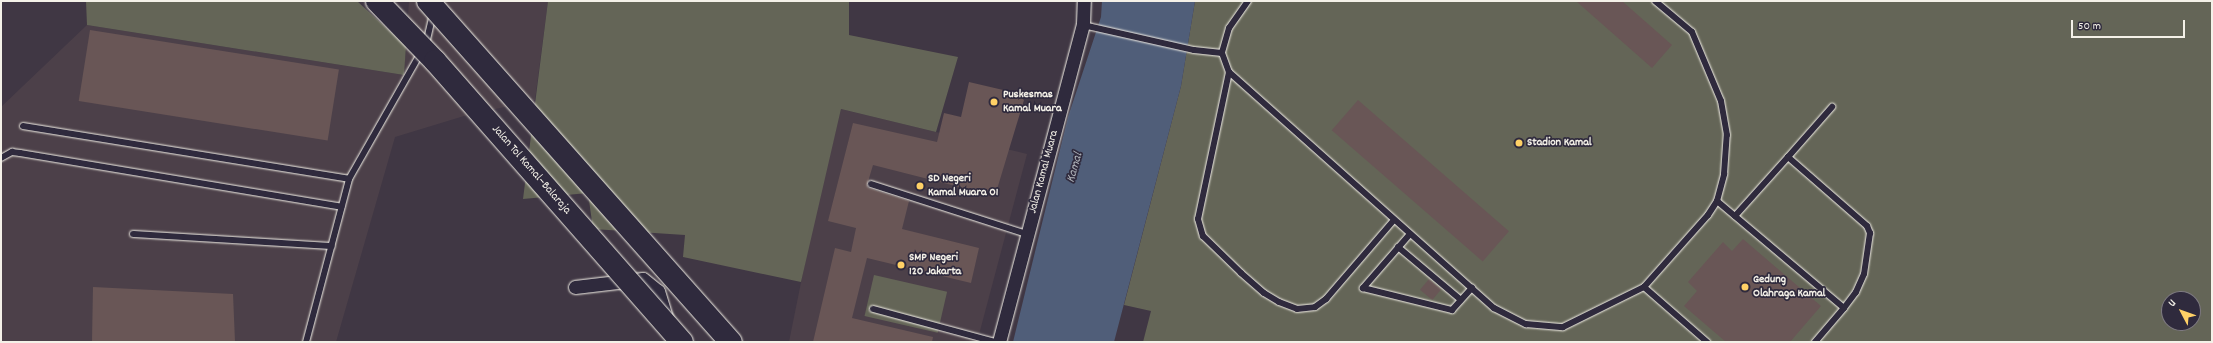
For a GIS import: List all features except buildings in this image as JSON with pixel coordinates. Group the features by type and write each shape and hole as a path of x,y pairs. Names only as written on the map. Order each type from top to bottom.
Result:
{"highway":[{"name":"Jalan Tol Kamal–Balaraja","path":"377,1 440,67 682,342"},
{"path":"428,1 462,36 731,342"}],"street":[{"name":"Jalan Kamal Muara","path":"999,342 1027,234 1088,25 1084,1"},
{"path":"575,287 635,278 649,282 662,298 673,342"}],"lane":[{"path":"306,342 349,179 427,41 435,1"},
{"path":"1248,1 1229,28 1222,53 1229,72 1494,308 1526,324 1563,327 1644,287 1708,215 1717,201 1724,174 1727,135 1721,101 1692,32 1655,1"},
{"path":"1088,25 1194,50 1222,53"},
{"path":"1229,72 1198,219 1203,236 1214,249 1271,298 1297,309 1308,309 1326,299 1394,220"},
{"path":"1735,216 1832,107"},
{"path":"23,126 349,179"},
{"path":"1,158 12,152 20,152 342,207"},
{"path":"1788,157 1867,226 1870,233 1864,274 1856,292 1815,342"},
{"path":"871,184 1027,234"},
{"path":"1717,201 1844,308"},
{"path":"133,234 332,246"},
{"path":"1410,234 1363,288 1452,310 1472,288"},
{"path":"1398,247 1461,300"},
{"path":"1644,287 1707,342"},
{"path":"873,309 996,342"}],"shaded area":[{"path":"409,1 548,1 535,100 464,116 395,137 336,342 1,342 1,107 87,25 404,75"},
{"path":"841,109 1027,154 977,342 789,342 813,223"}],"green space":[{"path":"86,1 357,1 406,46 404,75 87,25"},
{"path":"548,1 849,1 849,35 958,57 936,132 841,109 801,282 683,257 685,235 593,229 588,193 523,199"},
{"path":"1195,1 2212,1 2212,342 1143,342 1151,311 1124,305 1181,86"},
{"path":"874,275 947,292 938,333 865,316"}],"water":[{"name":"Kamal","path":"1102,1 1195,1 1181,86 1114,342 1013,342 1068,117 1101,17"}],"place":[{"name":"Puskesmas Kamal Muara","path":"994,102"},
{"name":"Stadion Kamal","path":"1519,143"},
{"name":"SD Negeri Kamal Muara 01","path":"920,186"},
{"name":"SMP Negeri 120 Jakarta","path":"901,265"},
{"name":"Gedung Olahraga Kamal","path":"1745,287"}]}
